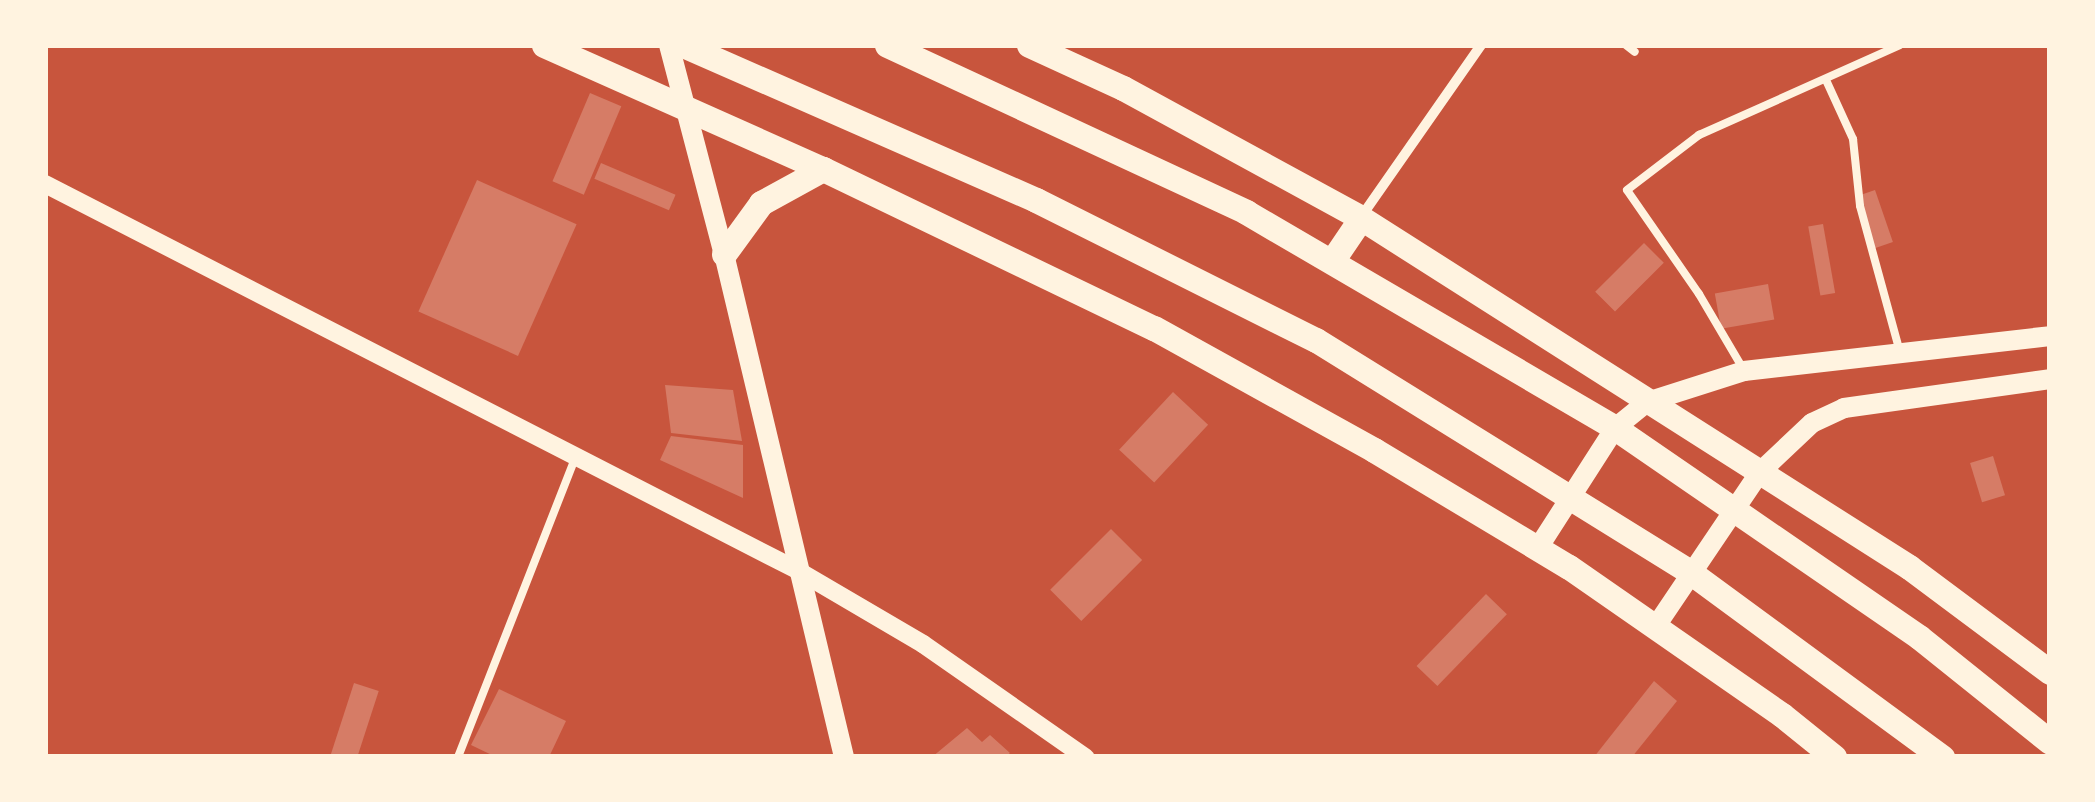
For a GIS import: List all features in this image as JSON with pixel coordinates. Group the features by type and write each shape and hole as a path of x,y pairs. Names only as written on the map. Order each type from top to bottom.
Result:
{"main road":[{"path":"544,45 823,169 1154,328 1374,450 1538,548 1656,626 1834,757"},
{"path":"670,45 844,757"},
{"path":"683,45 1036,200 1316,340 1690,572 1942,757"},
{"path":"887,45 1246,212 1615,428 1919,637 2050,742"},
{"path":"1029,45 1124,88 1360,218 1909,567 2050,672"},
{"path":"724,254 761,202 823,169"},
{"path":"1332,262 1360,218"},
{"path":"1538,548 1615,428 1648,402 1744,371 2050,336"},
{"path":"1656,626 1733,506 1760,472 1812,423 1844,408 2050,380"}],"street":[{"path":"1360,218 1482,45"},
{"path":"45,184 798,570 924,644 1085,757"}],"lane":[{"path":"1626,45 1635,52"},
{"path":"1744,371 1699,294 1627,190 1698,134 1900,45"},
{"path":"1826,80 1853,139 1860,206 1900,354"},
{"path":"458,757 576,455"}],"building":[{"path":"590,93 621,106 584,195 552,181"},
{"path":"601,163 676,195 669,210 594,179"},
{"path":"477,180 577,224 518,356 418,312"},
{"path":"1875,190 1893,242 1874,249 1856,197"},
{"path":"1823,224 1835,293 1820,296 1808,227"},
{"path":"1644,243 1664,263 1615,312 1595,292"},
{"path":"1768,284 1774,319 1721,329 1715,293"},
{"path":"665,385 733,390 742,441 671,433"},
{"path":"1173,392 1208,425 1154,483 1119,450"},
{"path":"671,436 743,445 743,498 660,460"},
{"path":"1993,456 2005,495 1982,502 1970,463"},
{"path":"1111,529 1142,560 1081,621 1050,590"},
{"path":"1486,594 1507,614 1437,686 1417,666"},
{"path":"1654,681 1677,701 1632,757 1594,757"},
{"path":"354,683 379,691 357,757 330,757"},
{"path":"499,689 566,721 549,757 496,757 471,745"},
{"path":"967,728 982,742 990,735 1010,753 1005,757 932,757"}]}
